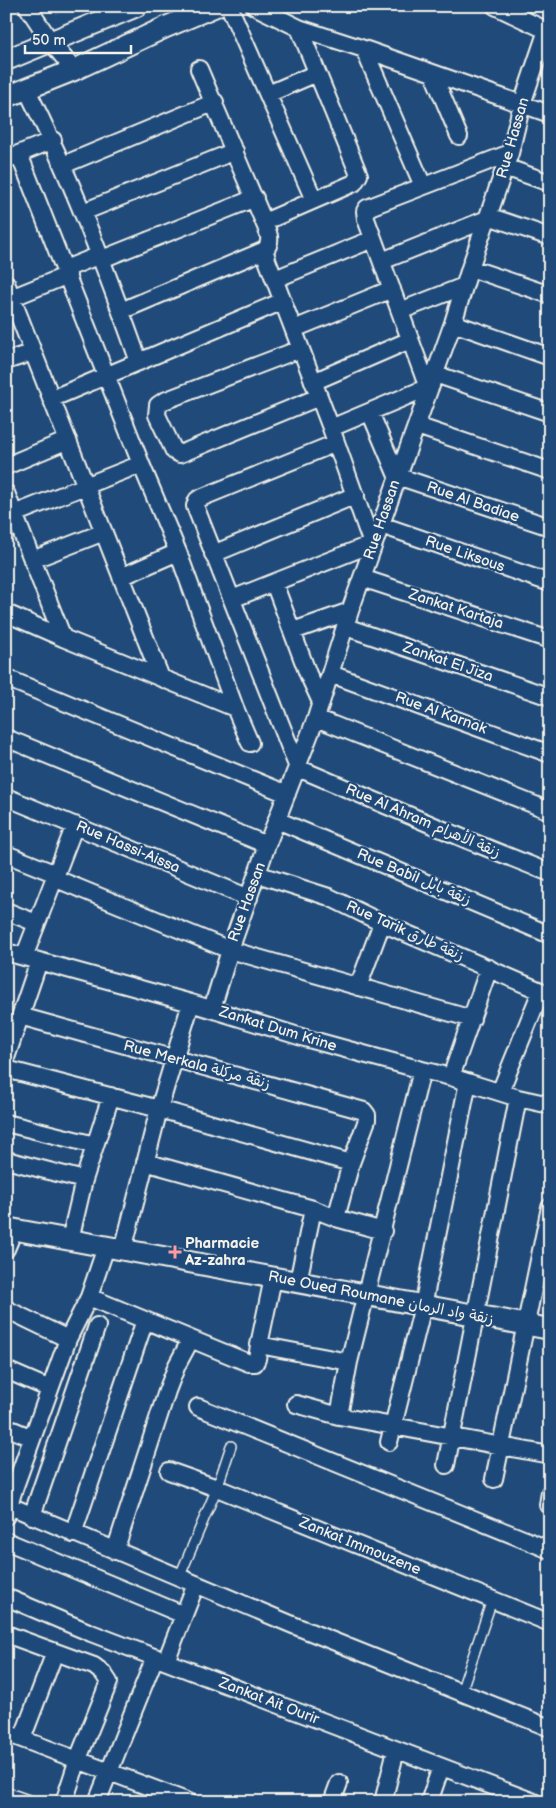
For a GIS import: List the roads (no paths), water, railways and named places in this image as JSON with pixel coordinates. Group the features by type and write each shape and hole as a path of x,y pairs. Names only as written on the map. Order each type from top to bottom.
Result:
{"street":[{"path":"27,6 51,42 74,70"},
{"path":"6,60 138,6"},
{"path":"6,97 74,70 216,6"},
{"path":"229,6 314,200"},
{"path":"254,6 299,28 550,114"},
{"path":"496,6 548,31"},
{"path":"264,222 354,183 359,175 299,28"},
{"name":"Rue Hassan","path":"212,1009 230,950 267,844 316,718 373,543 417,426 508,160 522,104 548,31"},
{"path":"364,49 423,186"},
{"path":"121,311 264,250 268,246 270,239 264,222 215,102 199,68"},
{"path":"268,94 317,73"},
{"path":"433,74 460,136"},
{"path":"26,88 53,140 83,212 139,362"},
{"path":"63,165 215,102"},
{"path":"53,140 13,156 67,272 141,464 178,552 235,708 250,743"},
{"path":"83,212 235,151"},
{"path":"431,383 410,340 373,239 365,216 367,208 423,186 508,160 550,183"},
{"path":"161,678 33,352 8,294 254,198"},
{"path":"382,261 488,218 550,237"},
{"path":"275,279 373,239"},
{"path":"232,599 373,543 264,250"},
{"path":"470,268 550,295"},
{"path":"400,311 464,286"},
{"path":"294,329 392,289"},
{"path":"51,399 283,301"},
{"path":"452,323 550,358"},
{"path":"300,349 164,401 158,406 157,415 174,451 180,454 316,390 410,340"},
{"path":"6,361 33,352"},
{"path":"298,768 196,510 195,503 197,500 334,436 370,412 431,383 550,413"},
{"path":"370,412 397,476"},
{"path":"417,426 550,471"},
{"path":"6,466 68,440"},
{"path":"13,524 86,487 141,464"},
{"name":"Rue Al Badiae","path":"397,476 550,527"},
{"path":"6,493 13,524 32,560 63,638"},
{"path":"214,554 356,496"},
{"name":"Rue Liksous","path":"380,525 550,583"},
{"path":"32,560 104,532"},
{"path":"122,577 178,552"},
{"name":"Zankat Kartaja","path":"362,578 550,640"},
{"path":"274,583 308,674 321,702"},
{"path":"293,631 350,611"},
{"path":"6,613 235,708"},
{"name":"Zankat El Jiza","path":"346,627 548,691"},
{"name":"Rue Al Karnak","path":"331,674 550,754"},
{"path":"6,678 287,794"},
{"path":"316,718 550,811"},
{"path":"6,738 267,844"},
{"name":"Rue Al Ahram زنقة الأهرام","path":"298,768 550,873"},
{"name":"Rue Hassi-Aissa","path":"6,797 249,898"},
{"name":"Rue Babil زنقة بابل","path":"277,820 550,934"},
{"path":"6,1058 31,959 36,923 75,825"},
{"path":"6,854 230,950 472,1019"},
{"name":"Rue Tarik زنقة طارق","path":"258,874 319,893 382,923 545,993"},
{"path":"6,911 36,923"},
{"path":"358,987 382,923"},
{"name":"Zankat Dum Krine","path":"6,952 212,1009 305,1038 451,1077 518,1098 550,1105"},
{"path":"451,1077 489,968"},
{"path":"500,1092 545,993"},
{"path":"190,1003 159,1109 146,1162 115,1248 68,1339 32,1438 10,1487 8,1511 32,1516 179,1578 461,1692 549,1724"},
{"name":"Rue Merkala زنقة مركلة","path":"15,1020 174,1058 358,1109 366,1113 367,1120 351,1163"},
{"path":"6,1069 159,1109 351,1163 336,1218"},
{"path":"339,1416 348,1362 383,1231 422,1070"},
{"path":"391,1434 423,1306 468,1082"},
{"path":"70,1240 84,1180 111,1096"},
{"path":"446,1464 518,1098"},
{"path":"6,1123 95,1145"},
{"path":"6,1160 84,1180"},
{"path":"146,1162 313,1209 336,1218 383,1231"},
{"path":"494,1479 550,1207"},
{"path":"298,1282 313,1209"},
{"path":"6,1249 10,1229"},
{"name":"Rue Oued Roumane زنقة واد الرمان","path":"10,1229 550,1329"},
{"path":"89,1297 252,1363 257,1361 258,1345 273,1278"},
{"path":"6,1309 68,1339"},
{"path":"72,1534 145,1320"},
{"path":"32,1516 97,1326"},
{"path":"116,1551 167,1391 177,1365 191,1339"},
{"path":"258,1345 348,1362"},
{"path":"6,1370 50,1389"},
{"path":"296,1404 339,1416 391,1434 452,1436 550,1455"},
{"path":"198,1407 550,1550"},
{"path":"6,1427 32,1438"},
{"name":"Zankat Immouzene","path":"169,1471 217,1488 550,1623"},
{"path":"6,1541 184,1615"},
{"path":"97,1802 108,1770 184,1615 196,1584"},
{"name":"Zankat Ait Ourir","path":"6,1597 91,1633 534,1802"},
{"path":"6,1634 94,1666 110,1682 78,1759 64,1802"},
{"path":"22,1739 55,1652"},
{"path":"6,1733 108,1770 156,1796 189,1802"},
{"path":"383,1802 396,1750"},
{"path":"429,1802 440,1767"},
{"path":"332,1802 338,1783"}],"lane":[{"path":"179,1578 217,1488 231,1446"},
{"path":"461,1692 492,1600"},
{"path":"6,1792 34,1802"}],"place":[{"name":"Pharmacie Az-zahra","path":"175,1252"}]}
